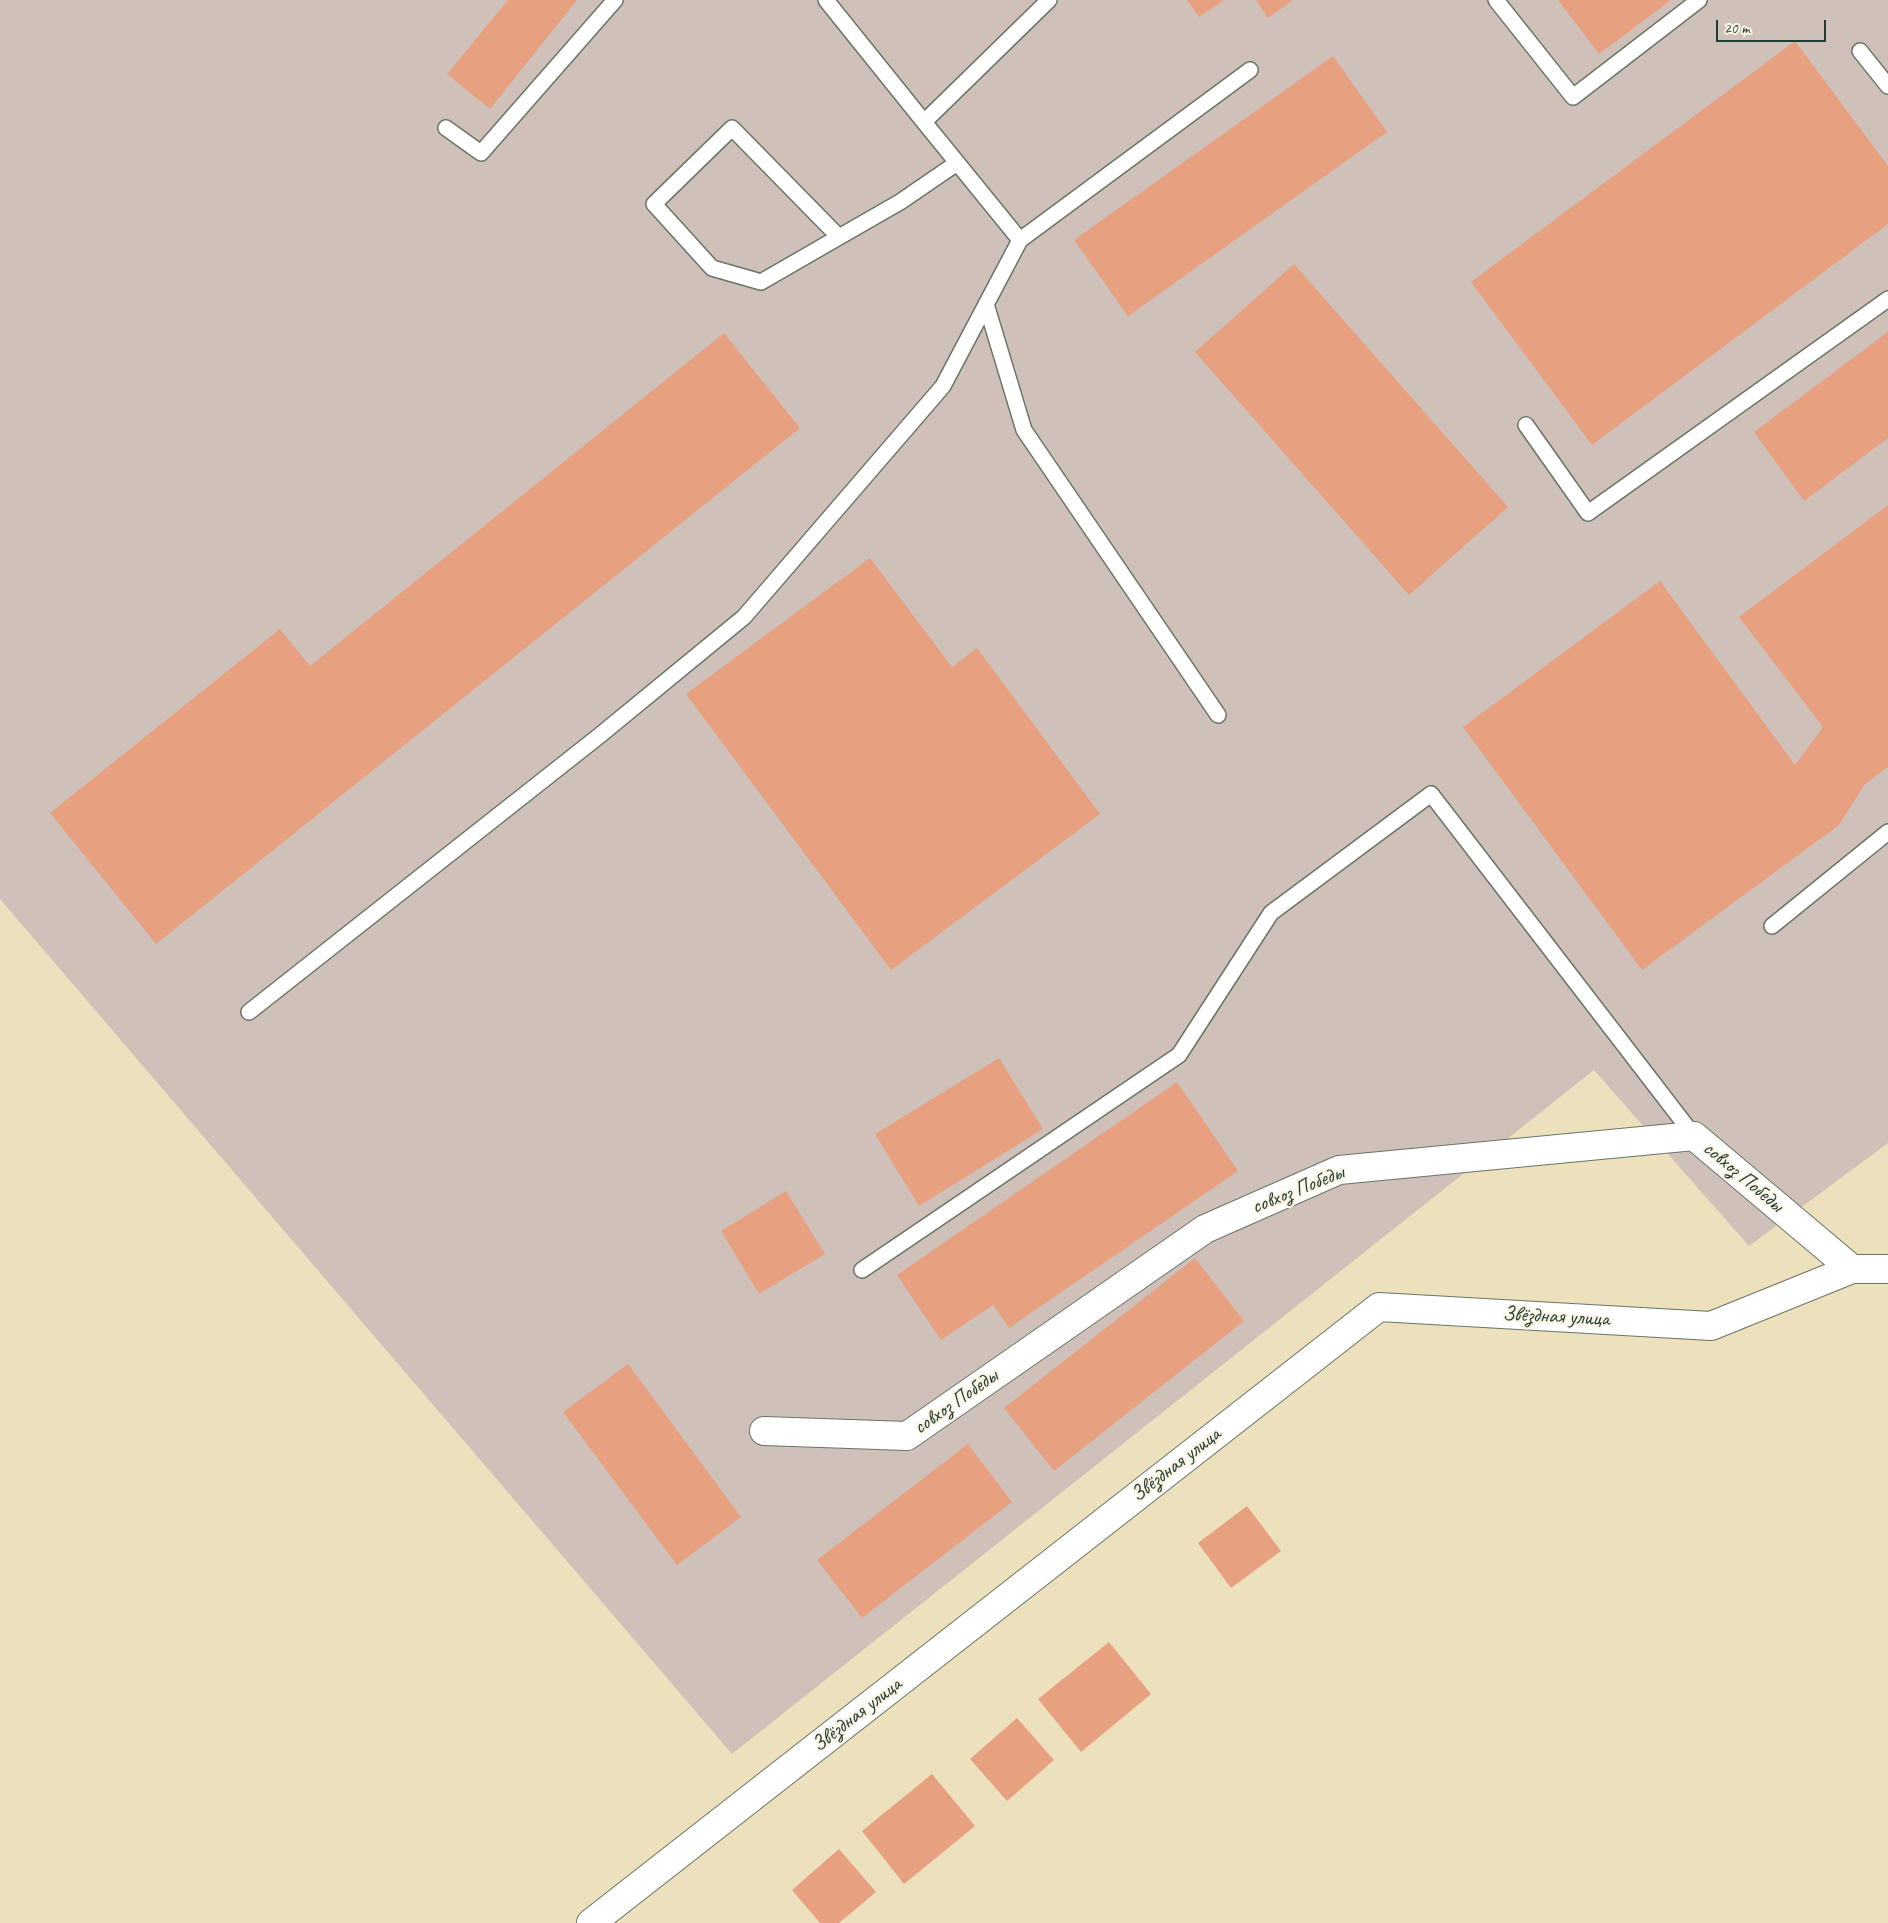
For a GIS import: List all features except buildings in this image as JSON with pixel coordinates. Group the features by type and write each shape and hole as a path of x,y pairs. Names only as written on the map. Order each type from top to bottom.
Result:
{"street":[{"name":"совхоз Победы","path":"764,1431 907,1436 1205,1229 1339,1170 1694,1136 1852,1268"},
{"path":"1852,1268 1888,1269"},
{"name":"Звёздная улица","path":"591,1923 1379,1306 1710,1326 1852,1268"}],"lane":[{"path":"446,128 481,153 614,0"},
{"path":"826,0 1020,240"},
{"path":"924,122 1049,0"},
{"path":"1496,0 1573,97 1698,0"},
{"path":"1860,51 1888,86"},
{"path":"250,1012 600,736 744,618 943,386 1020,240 1250,70"},
{"path":"839,237 732,128 654,204 712,268 761,282 900,202 957,163"},
{"path":"1526,425 1588,513 1888,299"},
{"path":"986,304 1024,430 1218,715"},
{"path":"862,1270 1179,1055 1271,913 1431,794 1694,1136"},
{"path":"1772,926 1888,832"}],"shaded area":[{"path":"0,0 1888,0 1888,1143 1749,1246 1594,1070 732,1754 0,899"}]}
